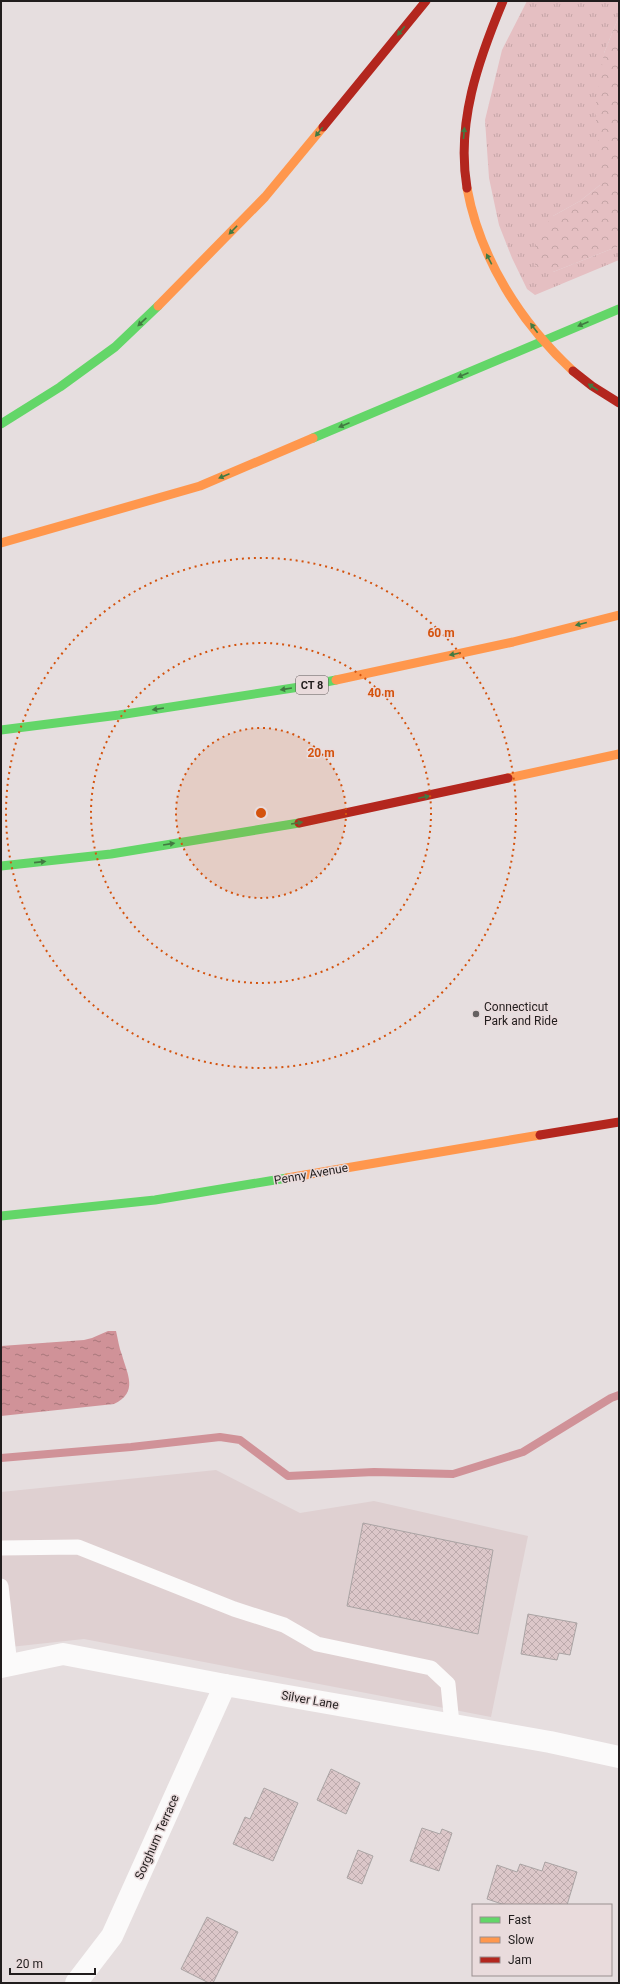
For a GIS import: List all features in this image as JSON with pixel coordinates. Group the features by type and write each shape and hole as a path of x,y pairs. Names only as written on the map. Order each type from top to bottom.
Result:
{"main road":[{"path":"1,424 60,387 115,347 168,297 265,197 426,1"},
{"path":"503,1 486,40 472,84 463,134 465,179 472,217 486,256 507,294 538,334 569,367 588,384 619,403"},
{"path":"1,543 200,486 619,309"},
{"name":"CT 8","path":"1,730 119,715 306,686 512,642 619,615"},
{"path":"1,866 111,854 325,819 619,754"},
{"name":"Penny Avenue","path":"1,1216 155,1200 619,1122"}],"street":[{"name":"Silver Lane","path":"6,1666 63,1654 225,1685 550,1742 619,1757"},
{"name":"Sorghum Terrace","path":"76,1983 112,1936 225,1685"}],"lane":[{"path":"1,1548 78,1547 234,1609 284,1625 317,1644 430,1668 448,1684 452,1724"},
{"path":"1,1586 6,1666"}],"shaded area":[{"path":"216,1470 300,1513 374,1501 528,1536 491,1717 84,1639 1,1648 1,1492"}],"green space":[{"path":"527,1 619,1 619,16 604,53 600,185 580,201 553,216 553,272 619,246 619,260 535,295 527,289 512,258 499,225 489,178 485,120 502,50"},
{"path":"619,16 619,246 553,272 535,266 536,236 553,216 580,201 600,185 600,158 595,110 604,53"}],"water":[{"path":"108,1331 116,1331 128,1376 129,1388 122,1399 114,1404 1,1416 1,1346 84,1340"}],"building":[{"path":"363,1523 493,1550 478,1634 347,1606"},
{"path":"528,1614 577,1623 570,1655 559,1653 557,1660 521,1654"},
{"path":"331,1769 360,1783 346,1814 317,1800"},
{"path":"264,1788 298,1803 273,1861 233,1844 245,1817 250,1819"},
{"path":"422,1828 440,1834 442,1829 452,1833 439,1871 410,1861"},
{"path":"358,1850 373,1856 362,1884 347,1878"},
{"path":"545,1862 577,1872 567,1904 502,1904 487,1899 497,1865 517,1872 520,1864 542,1871"},
{"path":"207,1917 238,1932 213,1983 209,1983 181,1969"}],"waterway":[{"path":"1,1458 131,1447 220,1437 240,1440 288,1476 374,1472 453,1474 523,1452 611,1398 619,1395"}],"traffic: fast":[{"path":"1,424 60,387 115,347 158,306"},
{"path":"313,438 619,309"},
{"path":"1,730 119,715 336,680"},
{"path":"1,866 111,854 299,823"},
{"path":"1,1216 155,1200 287,1178"}],"traffic: slow":[{"path":"158,306 265,197 323,127"},
{"path":"467,188 473,214 482,240 505,288 536,332 573,371"},
{"path":"1,543 200,486 313,438"},
{"path":"336,680 513,642 619,615"},
{"path":"508,778 619,754"},
{"path":"287,1178 540,1135"}],"traffic: jam":[{"path":"323,127 426,1"},
{"path":"467,188 464,164 464,140 467,116 485,46 503,1"},
{"path":"573,371 592,386 619,403"},
{"path":"299,823 508,778"},
{"path":"540,1135 619,1122"}],"place":[{"name":"Connecticut Park and Ride","path":"476,1014"}]}
